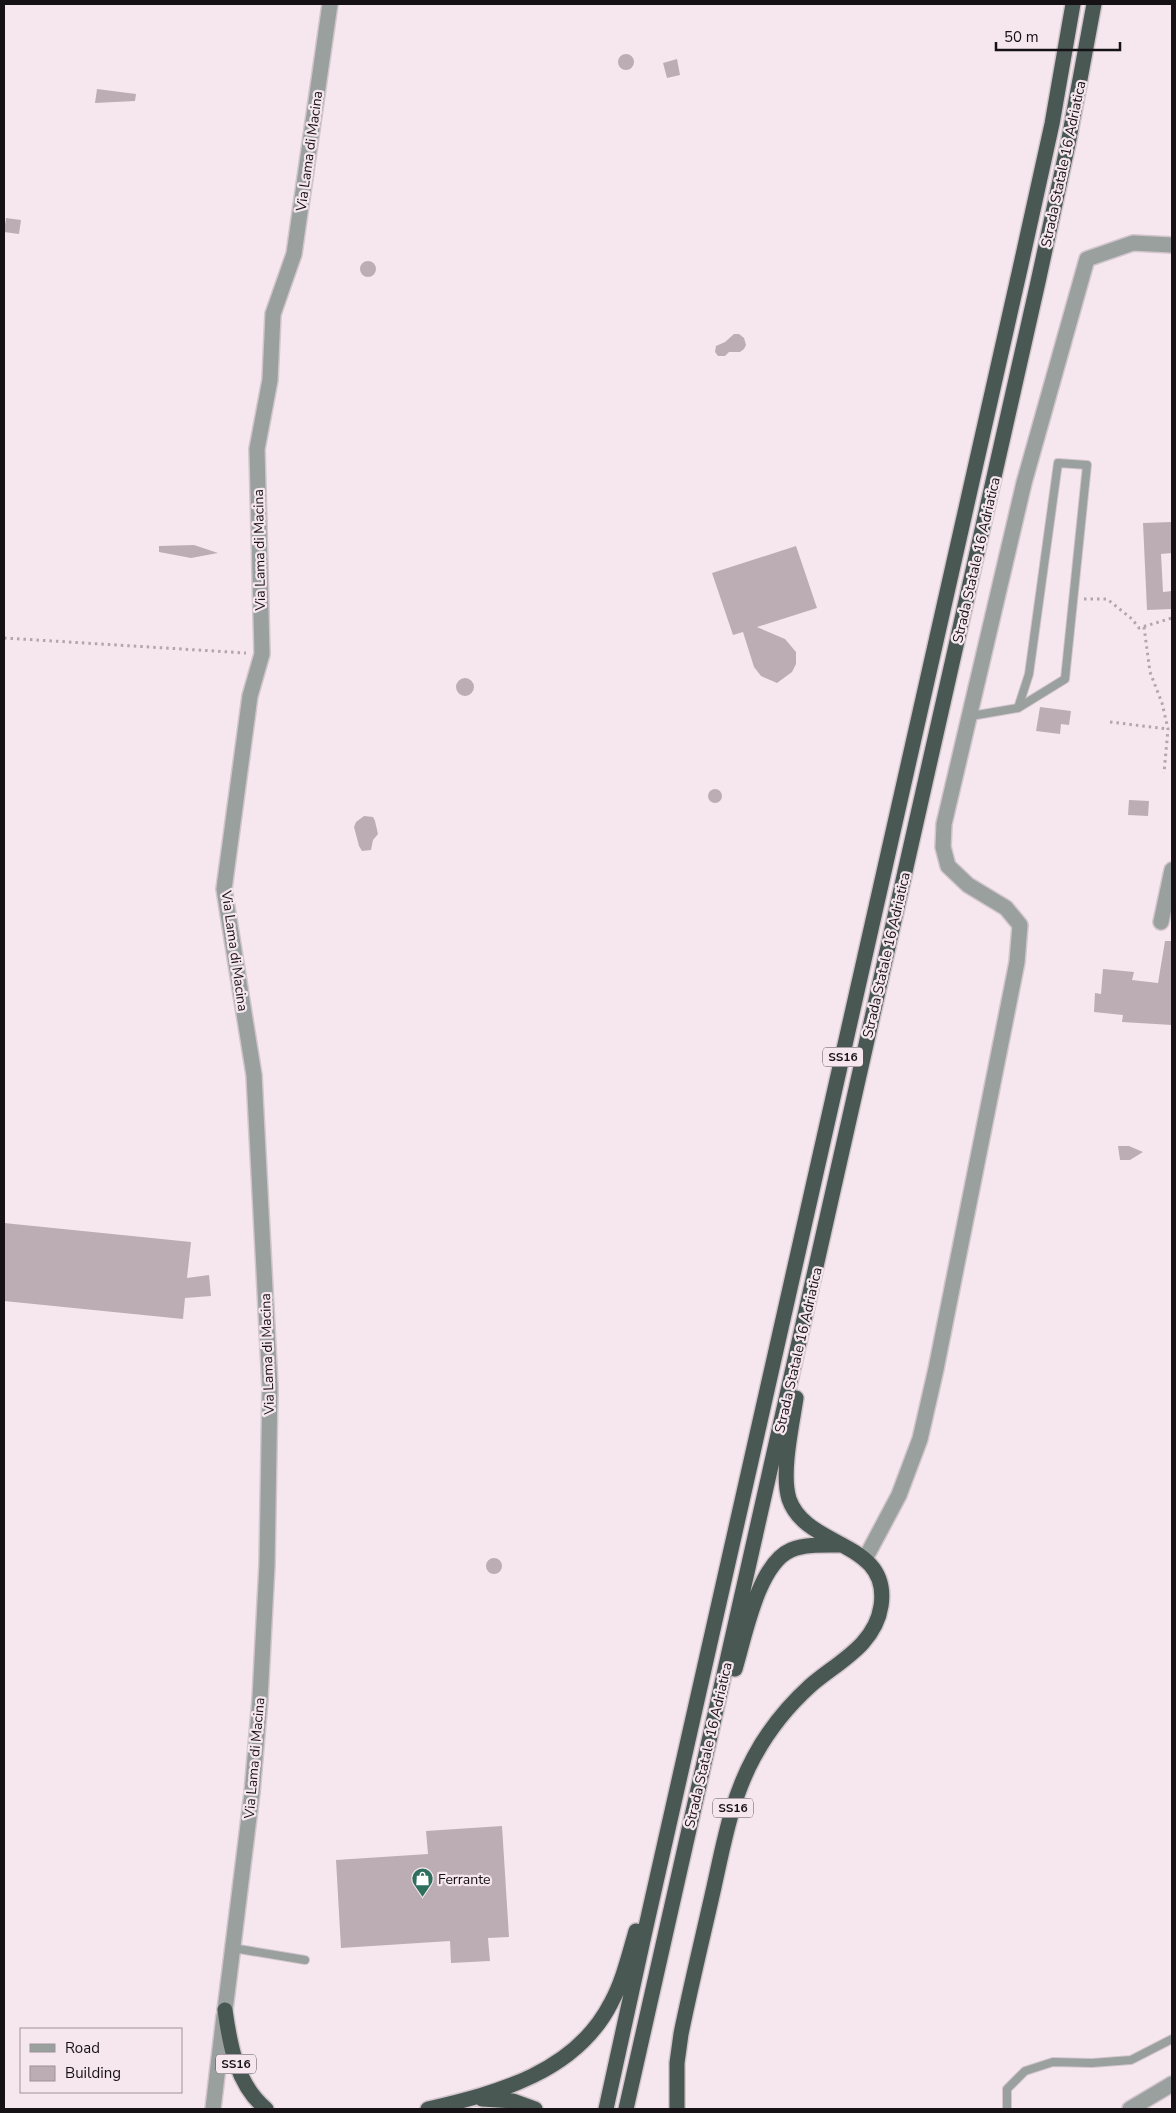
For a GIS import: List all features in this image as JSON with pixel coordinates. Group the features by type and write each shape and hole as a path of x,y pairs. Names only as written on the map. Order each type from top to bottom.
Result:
{"highway":[{"name":"Strada Statale 16 Adriatica","path":"606,2109 1020,269 1052,124 1073,4"},
{"name":"Strada Statale 16 Adriatica","path":"626,2109 808,1308 1066,153 1094,4"},
{"name":"SS16","path":"677,2109 677,2064 681,2034 734,1804 754,1756 778,1721 810,1686 858,1648 876,1623 881,1606 880,1586 875,1571 865,1560 802,1520 791,1504 787,1489 786,1473 808,1308"},
{"name":"SS16","path":"698,1787 757,1595 766,1574 778,1558 792,1550 808,1546 841,1545"},
{"name":"SS16","path":"428,2109 475,2098 524,2080 554,2065 581,2044 602,2019 620,1982 667,1834"},
{"name":"SS16","path":"225,2010 229,2034 241,2077 250,2094 266,2109"},
{"name":"SS16","path":"475,2098 510,2101 535,2109"}],"street":[{"name":"Via Lama di Macina","path":"213,2109 252,1793 263,1654 270,1387 254,1075 224,888 250,696 262,654 257,449 270,380 273,314 294,254 330,4"},
{"path":"865,1560 907,1477 920,1439 936,1369 1017,962 1020,925 1006,908 968,885 948,866 943,847 944,824 971,716 1024,482 1087,258 1133,243 1172,245"},
{"path":"1161,922 1172,870"},
{"path":"1130,2109 1172,2084"}],"lane":[{"path":"971,716 1018,708 1065,680 1087,464 1058,463 1028,674 1018,708"},
{"path":"233,1948 305,1960"},
{"path":"1007,2109 1007,2089 1025,2071 1053,2062 1092,2063 1131,2060 1172,2039"}],"path":[{"path":"1073,598 1107,599 1132,619 1139,628 1172,618"},
{"path":"1144,626 1150,672 1162,703 1168,729 1164,773"},
{"path":"4,638 262,654"},
{"path":"1110,722 1168,729"}],"building":[{"path":"623,54 629,54 634,59 632,68 623,70 618,65 618,59"},
{"path":"677,59 680,75 667,78 663,63"},
{"path":"97,89 136,94 135,101 95,103"},
{"path":"6,218 21,220 19,234 4,232"},
{"path":"368,261 376,269 368,277 360,269"},
{"path":"734,334 739,334 744,338 746,345 744,349 740,352 729,352 725,356 718,356 715,352 716,346 725,342"},
{"path":"1172,522 1172,553 1161,554 1163,592 1172,591 1172,609 1147,610 1143,523"},
{"path":"194,545 218,553 191,558 159,552 159,546"},
{"path":"796,546 817,608 757,627 785,639 796,652 796,664 792,672 777,683 761,676 754,667 743,632 733,635 712,573"},
{"path":"461,678 469,678 474,683 472,694 461,696 456,691 456,683"},
{"path":"1040,707 1071,711 1069,725 1061,724 1060,734 1036,731"},
{"path":"712,789 718,789 722,796 718,803 712,803 708,799 708,793"},
{"path":"1129,800 1149,801 1148,816 1128,815"},
{"path":"364,816 373,817 378,834 373,840 371,850 362,851 354,827 356,822"},
{"path":"1165,941 1172,941 1172,1025 1122,1022 1123,1015 1094,1012 1095,993 1101,994 1103,969 1134,972 1132,980 1158,983"},
{"path":"1118,1146 1129,1146 1143,1152 1130,1160 1120,1160"},
{"path":"4,1223 191,1242 187,1278 209,1275 211,1296 185,1298 183,1319 4,1301"},
{"path":"494,1558 500,1560 502,1566 500,1572 494,1574 488,1572 486,1566 488,1560"},
{"name":"Ferrante","path":"502,1826 509,1937 488,1938 490,1961 451,1963 450,1941 341,1948 336,1860 428,1854 426,1831"}],"place":[{"name":"Ferrante","path":"422,1898"}]}
